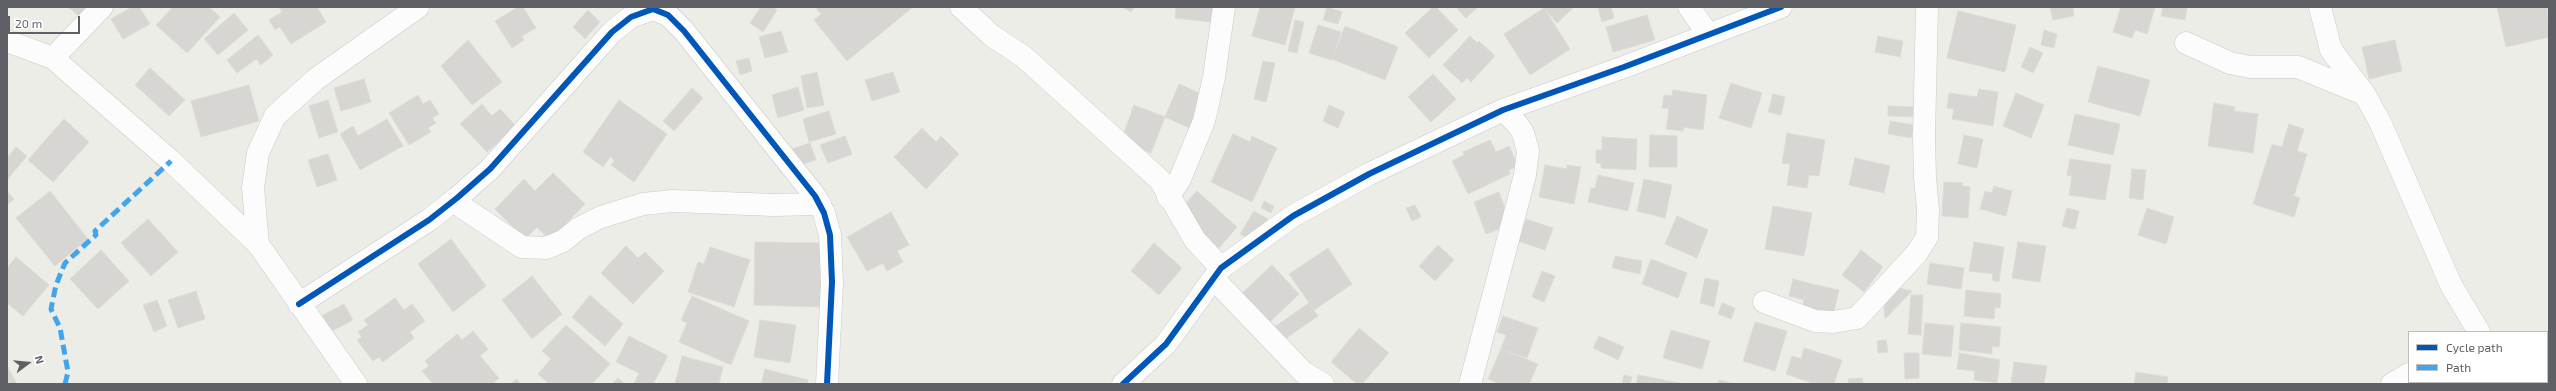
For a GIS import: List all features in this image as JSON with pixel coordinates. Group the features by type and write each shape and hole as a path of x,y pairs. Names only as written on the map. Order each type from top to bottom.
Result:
{"street":[{"path":"53,58 102,7"},
{"path":"258,244 253,188 258,153 276,116 316,79 418,7"},
{"path":"961,7 991,35 1024,57 1160,180 1168,197 1217,273 1303,372 1323,384"},
{"path":"1168,197 1180,179 1204,121 1214,77 1224,7"},
{"path":"1690,7 1708,34"},
{"path":"1122,384 1166,344 1217,273 1293,216 1369,174 1503,110 1624,67 1781,7"},
{"path":"1764,302 1815,321 1834,322 1857,318 1917,253 1927,237 1928,209 1925,178 1924,136 1927,7"},
{"path":"2320,7 2331,50 2365,94 2394,150 2451,284 2479,331"},
{"path":"299,304 429,220 453,201 490,169 612,32 631,17 653,9 668,15 684,31 820,204 830,235 832,260 827,384"},
{"path":"7,42 53,58 171,161 258,244 356,384"},
{"path":"2186,43 2230,63 2250,67 2298,67 2365,94"},
{"path":"1470,384 1525,175 1528,150 1523,133 1518,124 1503,110"},
{"path":"453,201 522,247 546,248 563,240 579,228 601,217 643,204 673,202 773,206 820,204"},
{"path":"2392,384 2408,375"}],"building":[{"path":"68,7 87,7 79,16"},
{"path":"132,7 139,7 150,24 123,39 111,19"},
{"path":"173,7 209,7 220,17 187,53 156,25"},
{"path":"279,7 317,7 326,22 291,44 280,27 275,30 269,20 282,12"},
{"path":"518,7 523,7 536,28 522,36 524,40 512,48 495,21"},
{"path":"761,7 772,7 777,10 763,32 750,23"},
{"path":"815,7 913,7 847,61 814,20 821,14"},
{"path":"1122,7 1134,7 1131,12"},
{"path":"1176,7 1213,7 1211,22 1175,18"},
{"path":"1260,7 1295,7 1285,45 1252,36"},
{"path":"1327,7 1342,12 1338,24 1323,20"},
{"path":"1433,7 1436,7 1458,30 1429,58 1405,33"},
{"path":"1456,7 1478,7 1466,18"},
{"path":"1543,7 1574,7 1557,23"},
{"path":"1598,7 1611,7 1614,18 1602,22"},
{"path":"2050,7 2073,7 2074,16 2053,20"},
{"path":"2121,7 2155,7 2147,34 2135,30 2132,38 2113,32"},
{"path":"2163,7 2187,7 2185,20 2161,16"},
{"path":"2497,7 2547,7 2549,37 2506,47"},
{"path":"1544,8 1570,49 1530,75 1504,34"},
{"path":"588,10 600,22 585,39 573,27"},
{"path":"1958,11 2016,25 2005,72 1947,58"},
{"path":"234,13 248,30 218,55 204,39"},
{"path":"1647,15 1655,40 1613,52 1606,27"},
{"path":"1295,20 1304,22 1297,53 1288,51"},
{"path":"1318,25 1341,32 1332,60 1309,53"},
{"path":"1345,26 1398,47 1385,80 1332,59"},
{"path":"2044,30 2057,34 2054,48 2041,45"},
{"path":"781,31 788,52 765,58 759,37"},
{"path":"258,35 273,55 261,65 256,59 237,73 227,60"},
{"path":"1470,36 1477,43 1479,41 1495,56 1471,82 1467,78 1462,83 1443,65"},
{"path":"1878,36 1903,41 1900,57 1875,52"},
{"path":"468,40 502,82 472,105 441,66"},
{"path":"2395,40 2402,71 2369,79 2362,47"},
{"path":"2030,47 2043,53 2033,73 2021,67"},
{"path":"749,58 752,71 740,75 736,61"},
{"path":"1263,61 1275,63 1266,102 1254,99"},
{"path":"2098,66 2150,80 2140,116 2088,102"},
{"path":"150,68 185,100 169,116 135,85"},
{"path":"817,72 824,105 807,108 801,76"},
{"path":"893,72 900,92 872,101 865,80"},
{"path":"1433,74 1456,99 1431,122 1408,97"},
{"path":"364,79 371,102 341,111 334,88"},
{"path":"1731,83 1762,93 1751,128 1719,118"},
{"path":"1179,84 1206,96 1192,129 1165,117"},
{"path":"249,85 259,121 201,137 191,101"},
{"path":"798,87 804,110 778,118 772,95"},
{"path":"692,88 703,98 674,131 663,121"},
{"path":"1979,89 1998,92 1993,126 1952,119 1954,109 1947,108 1949,93 1977,97"},
{"path":"1673,90 1707,95 1703,130 1684,127 1683,131 1666,129 1669,109 1662,108 1664,95 1672,96"},
{"path":"2016,93 2044,105 2031,138 2003,126"},
{"path":"1773,94 1785,97 1781,115 1768,112"},
{"path":"418,95 423,104 430,100 439,114 432,118 436,123 428,128 431,132 409,145 389,113"},
{"path":"328,100 338,132 319,138 309,106"},
{"path":"619,100 667,134 634,182 611,165 615,160 610,157 603,167 583,152"},
{"path":"2214,103 2235,107 2234,111 2258,114 2253,153 2208,146"},
{"path":"482,104 492,116 500,109 516,126 487,152 460,124"},
{"path":"1134,105 1165,117 1151,153 1121,141"},
{"path":"1329,105 1345,112 1338,128 1323,121"},
{"path":"1888,106 1919,107 1919,117 1888,116"},
{"path":"829,111 836,134 809,142 803,119"},
{"path":"2075,114 2120,124 2113,155 2068,145"},
{"path":"64,119 89,142 53,182 28,160"},
{"path":"387,119 403,146 360,170 340,134 353,126 358,136"},
{"path":"1890,121 1914,125 1911,138 1888,134"},
{"path":"2289,124 2304,129 2297,151 2307,154 2294,196 2300,198 2294,217 2253,204 2272,144 2282,147"},
{"path":"922,128 936,142 941,136 959,154 926,189 894,157"},
{"path":"1787,133 1825,140 1819,176 1809,175 1807,188 1787,185 1790,164 1782,163"},
{"path":"1233,134 1250,142 1252,136 1277,148 1252,202 1211,182"},
{"path":"1650,135 1677,136 1677,167 1649,167"},
{"path":"1964,135 1983,139 1977,168 1958,164"},
{"path":"845,136 852,154 828,163 820,145"},
{"path":"1602,137 1637,139 1636,170 1601,168 1601,163 1596,163 1596,150 1602,150"},
{"path":"1490,140 1496,152 1509,146 1518,166 1509,170 1510,174 1468,194 1452,161 1464,155 1463,152"},
{"path":"810,143 816,160 797,166 792,149"},
{"path":"16,147 27,156 7,180 7,158"},
{"path":"328,154 337,180 317,187 308,160"},
{"path":"1855,158 1890,166 1884,193 1849,185"},
{"path":"2070,159 2111,165 2105,200 2069,195 2072,176 2067,175"},
{"path":"1545,165 1567,169 1567,165 1581,167 1574,204 1539,197"},
{"path":"2132,169 2146,170 2143,200 2129,198"},
{"path":"553,173 585,204 550,240 537,227 525,239 495,209 524,179 535,191"},
{"path":"1598,175 1634,183 1628,211 1588,202 1591,188 1595,188"},
{"path":"1644,179 1672,185 1665,218 1637,211"},
{"path":"1944,182 1963,183 1962,186 1970,187 1968,218 1942,216"},
{"path":"1994,186 2012,191 2006,216 1980,209 1985,191 1992,193"},
{"path":"7,191 14,199 7,205"},
{"path":"50,191 88,239 55,266 16,218"},
{"path":"1197,191 1237,227 1219,248 1178,212"},
{"path":"1499,192 1511,225 1486,234 1474,202"},
{"path":"1264,201 1274,206 1271,213 1261,208"},
{"path":"1415,205 1421,217 1412,221 1406,208"},
{"path":"1773,206 1812,213 1804,256 1765,249"},
{"path":"2067,208 2079,211 2075,229 2062,226"},
{"path":"2147,208 2174,217 2166,244 2138,235"},
{"path":"1254,211 1268,219 1254,242 1240,234"},
{"path":"891,212 909,245 897,251 903,262 887,271 883,263 867,271 847,237"},
{"path":"1677,216 1708,230 1697,258 1665,244"},
{"path":"148,219 178,252 151,276 121,243"},
{"path":"1526,219 1553,228 1545,250 1518,241"},
{"path":"451,239 486,286 453,312 418,264"},
{"path":"755,242 821,243 820,307 754,305"},
{"path":"1974,242 2004,247 1999,282 1992,280 1993,274 1969,271"},
{"path":"2018,242 2046,246 2040,282 2012,278"},
{"path":"1154,243 1182,268 1159,295 1131,271"},
{"path":"1438,245 1454,260 1435,281 1419,266"},
{"path":"626,246 638,258 645,252 664,271 633,304 601,273"},
{"path":"710,247 750,260 734,307 688,292 698,262 704,264"},
{"path":"1328,248 1352,284 1314,310 1289,274"},
{"path":"101,250 129,281 98,309 70,279"},
{"path":"1861,250 1883,267 1864,292 1842,275"},
{"path":"1615,256 1642,261 1640,274 1612,268"},
{"path":"16,257 49,285 23,316 7,303 7,268"},
{"path":"1651,259 1687,273 1678,298 1642,284"},
{"path":"1930,263 1964,268 1961,289 1927,284"},
{"path":"1272,265 1299,294 1266,326 1238,297"},
{"path":"1542,271 1555,276 1544,302 1532,297"},
{"path":"532,276 562,314 532,339 502,300"},
{"path":"1705,278 1719,281 1714,307 1700,303"},
{"path":"1793,279 1808,283 1804,300 1789,296"},
{"path":"1808,283 1839,290 1832,320 1801,313"},
{"path":"1898,288 1912,291 1885,319 1884,301"},
{"path":"1966,290 2001,294 2000,308 1995,307 1994,319 1964,316"},
{"path":"196,291 205,319 178,328 168,300"},
{"path":"590,295 623,324 605,346 572,317"},
{"path":"1911,295 1923,295 1921,335 1908,334"},
{"path":"692,296 749,321 731,365 679,342 687,323 681,320"},
{"path":"395,298 404,310 412,304 425,321 410,332 414,338 383,362 379,357 373,361 357,340 362,337 358,332 368,325 364,320"},
{"path":"157,300 167,326 154,332 143,305"},
{"path":"1309,303 1318,316 1282,341 1273,328"},
{"path":"1722,303 1735,308 1731,319 1718,314"},
{"path":"344,304 353,320 330,332 321,316"},
{"path":"1503,316 1538,328 1527,358 1501,349 1506,335 1497,332"},
{"path":"760,320 796,325 790,363 754,357"},
{"path":"1755,322 1787,331 1775,371 1743,361"},
{"path":"1925,323 1954,326 1951,357 1922,354"},
{"path":"1961,323 2001,327 1999,347 1992,346 1992,354 1959,350"},
{"path":"566,325 610,364 592,384 549,384 538,374 551,359 542,351"},
{"path":"1359,328 1389,353 1362,384 1357,384 1331,362"},
{"path":"1671,330 1710,341 1702,369 1663,358"},
{"path":"473,331 488,349 480,356 499,378 492,384 433,384 422,371 429,366 425,361 457,334 462,340"},
{"path":"629,336 668,356 653,384 634,384 639,373 616,362"},
{"path":"1599,336 1624,347 1618,360 1593,348"},
{"path":"1886,340 1888,352 1878,353 1877,341"},
{"path":"1804,348 1842,360 1834,384 1815,384 1786,374 1792,356 1801,359"},
{"path":"1501,349 1538,364 1529,384 1500,384 1488,379"},
{"path":"1904,353 1919,353 1919,378 1905,379"},
{"path":"1959,353 2000,360 1997,383 1974,380 1975,371 1957,369"},
{"path":"682,356 723,367 719,384 675,384"},
{"path":"2014,362 2047,366 2044,384 2011,384"},
{"path":"7,366 17,384 7,384"},
{"path":"765,369 808,380 807,384 761,384"},
{"path":"2136,372 2168,377 2167,384 2134,384"},
{"path":"1624,375 1632,377 1630,384 1622,384"},
{"path":"1638,375 1685,384 1636,384"},
{"path":"618,378 625,384 612,384"},
{"path":"1862,378 1863,384 1849,384 1848,379"},
{"path":"517,379 520,384 510,384"},
{"path":"1719,380 1736,384 1718,384"}],"marked path":[{"path":"65,384 68,372 60,328 51,309 56,285 65,263 96,235 95,231 171,161"}],"cycle path":[{"path":"1123,384 1166,344 1221,268 1293,216 1369,174 1503,110 1624,67 1781,7"},
{"path":"299,304 429,220 457,198 490,169 612,32 631,17 653,9 668,15 684,31 815,196 824,213 830,235 832,282 827,384"}]}
